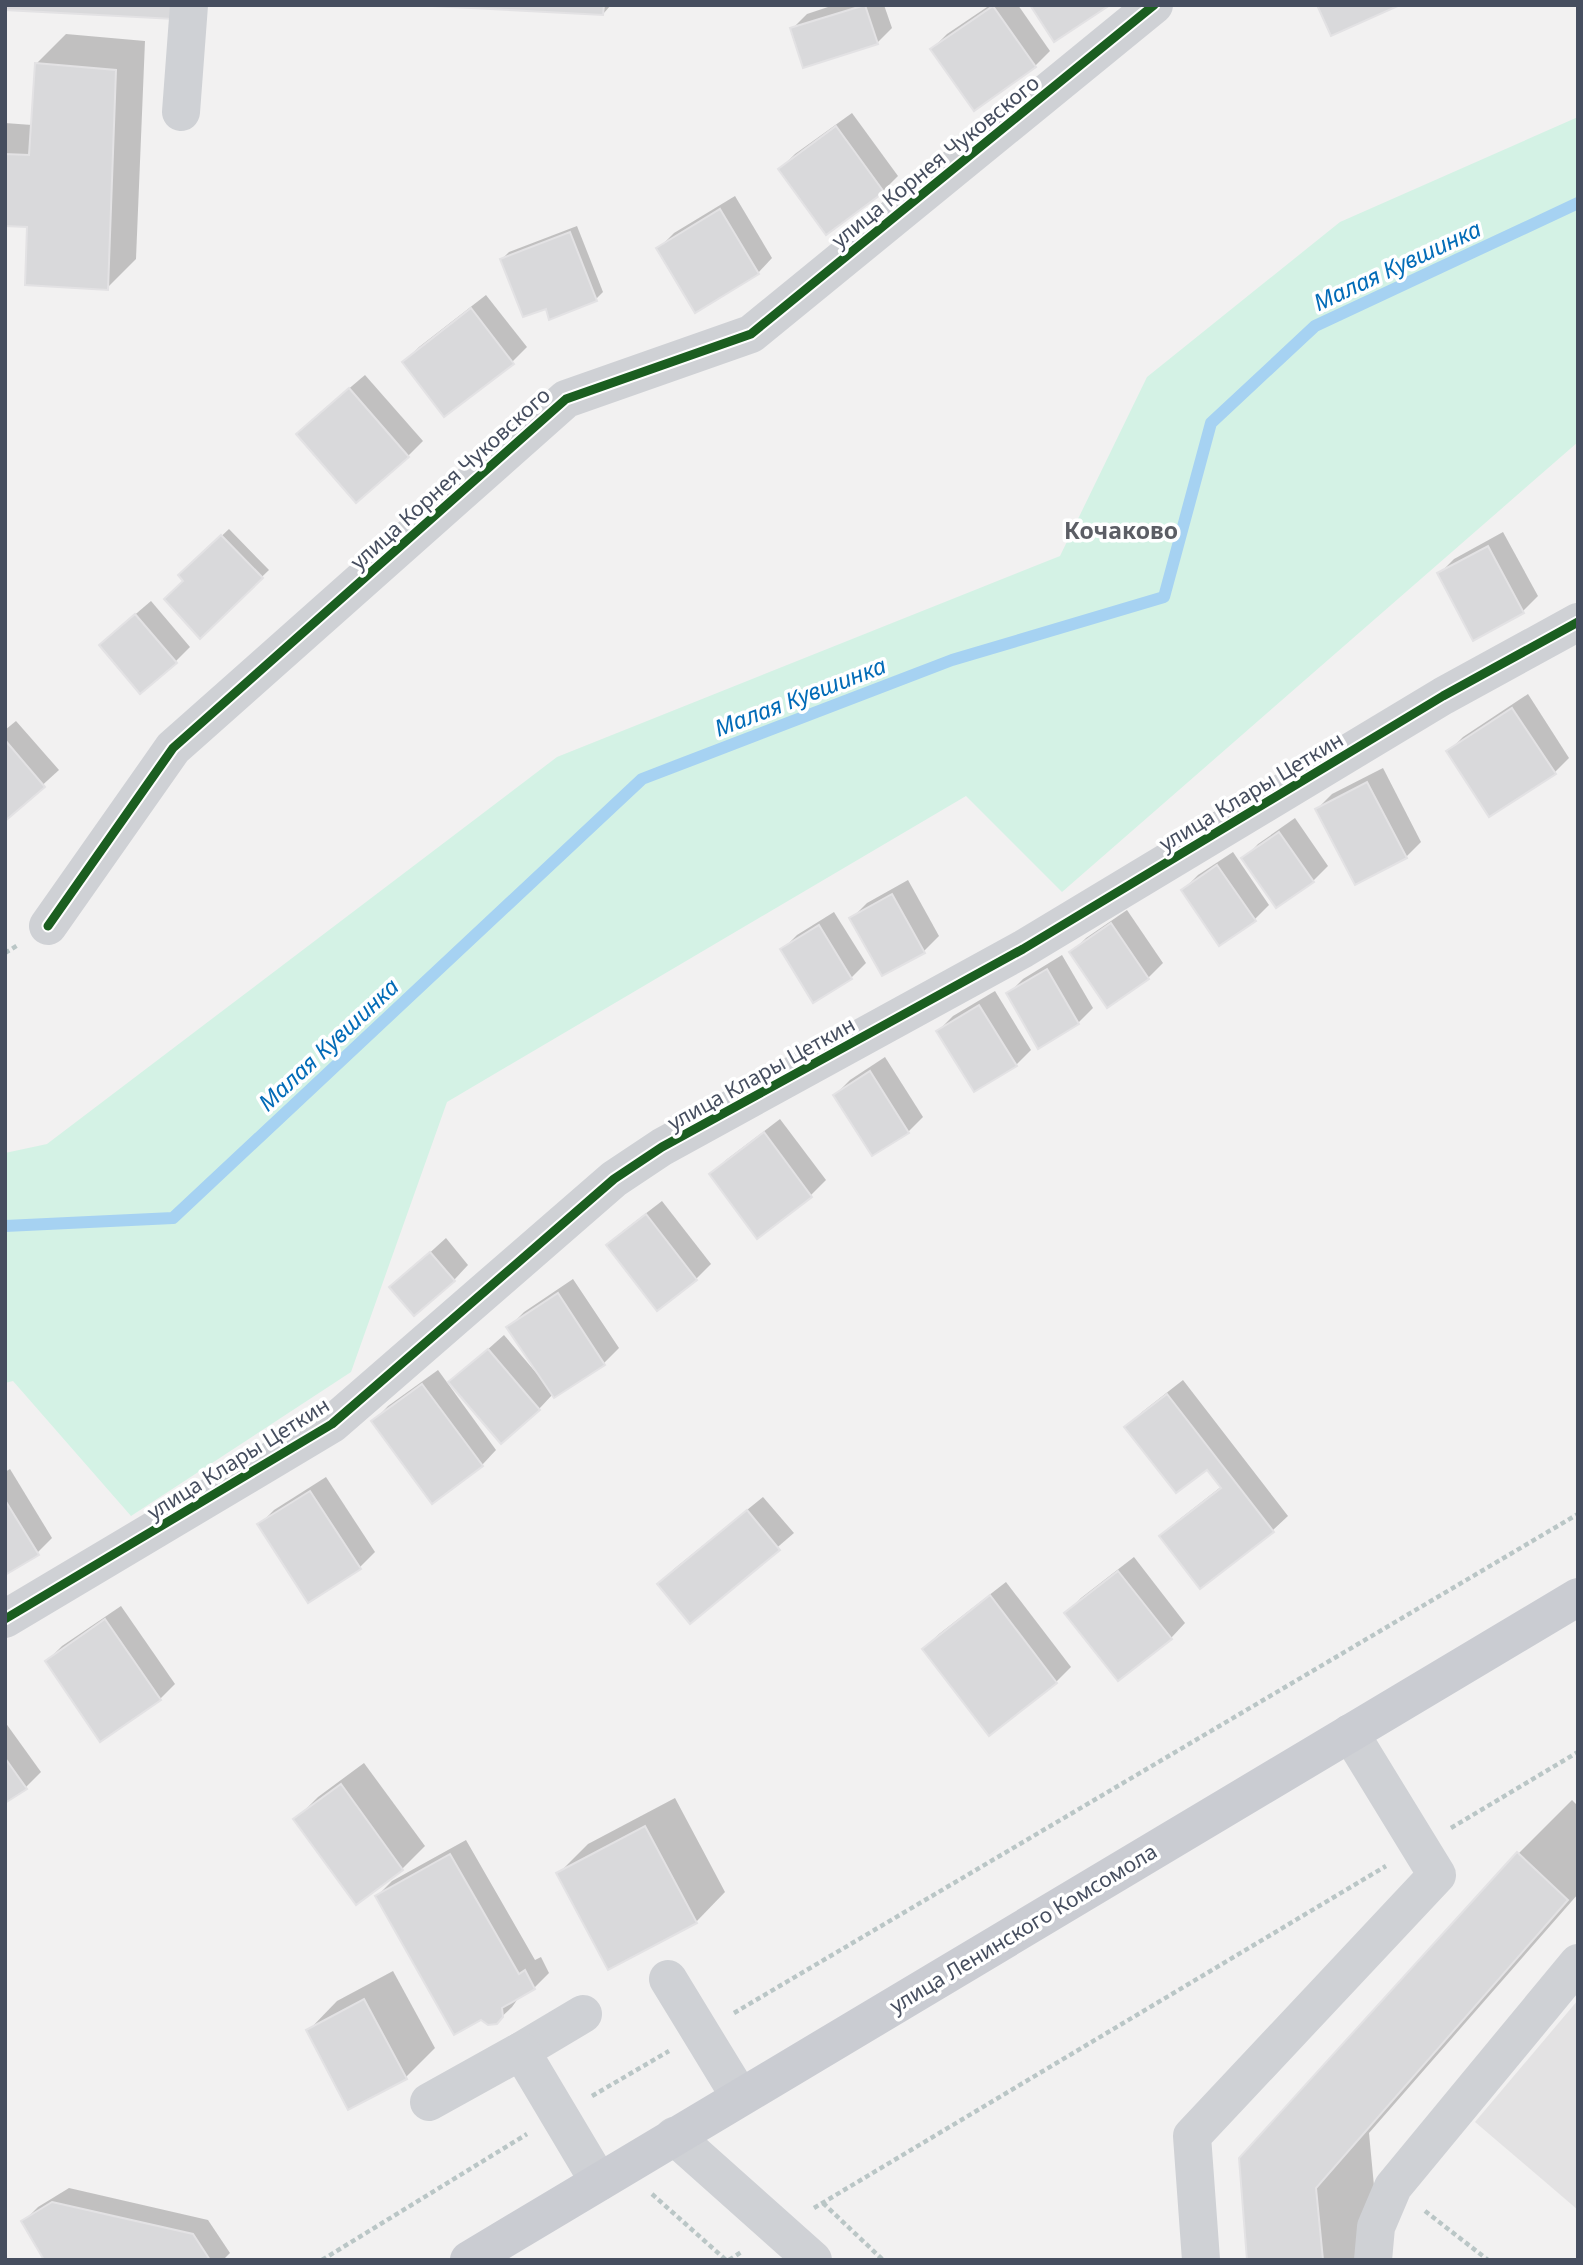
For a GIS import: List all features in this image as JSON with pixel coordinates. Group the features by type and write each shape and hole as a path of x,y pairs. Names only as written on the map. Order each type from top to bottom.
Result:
{"main road":[{"name":"улица Ленинского Комсомола","path":"469,2260 1578,1597"}],"street":[{"path":"181,112 189,5"},
{"name":"улица Корнея Чуковского","path":"48,926 173,748 566,399 751,334 1154,5"},
{"name":"улица Клары Цеткин","path":"5,1619 332,1424 614,1179 662,1147 1023,949 1443,696 1578,622"},
{"path":"1201,2260 1192,2136 1437,1875 1350,1733"},
{"path":"1373,2260 1376,2227 1393,2187 1578,1963"},
{"path":"668,1979 740,2097"},
{"path":"429,2102 583,2014"},
{"path":"521,2051 599,2182"},
{"path":"674,2136 813,2260"}],"path":[{"path":"322,2260 559,2114 701,2033 1578,1514"},
{"path":"729,2260 1578,1752"},
{"path":"1393,2187 1488,2260"},
{"path":"822,2203 883,2260"}],"shaded area":[{"path":"1578,2000 1578,2210 1475,2122"}],"green space":[{"path":"1578,117 1578,442 1062,892 966,796 447,1102 351,1372 131,1516 13,1381 5,1383 5,1153 47,1144 557,757 1060,556 1147,377 1340,222"}],"building":[{"path":"5,5 173,5 174,19 5,10"},
{"path":"413,5 604,5 603,15"},
{"path":"865,5 878,44 803,68 790,28"},
{"path":"1030,5 1110,5 1054,42"},
{"path":"1317,5 1397,5 1398,6 1331,36"},
{"path":"993,6 1036,67 974,111 930,49"},
{"path":"35,63 116,70 108,290 25,285 27,227 5,226 5,154 29,155"},
{"path":"836,126 884,192 826,235 778,169"},
{"path":"720,209 759,274 695,313 656,248"},
{"path":"570,232 597,301 549,320 546,309 523,317 500,259"},
{"path":"471,308 514,364 444,417 402,362"},
{"path":"349,388 409,457 356,503 296,434"},
{"path":"221,535 263,578 200,639 164,599 183,581 178,575"},
{"path":"1488,546 1524,613 1473,641 1437,573"},
{"path":"135,614 177,663 140,694 99,645"},
{"path":"1512,708 1556,774 1489,817 1446,751"},
{"path":"5,740 45,787 5,821"},
{"path":"1367,782 1407,858 1355,885 1315,809"},
{"path":"1279,832 1314,882 1276,908 1241,858"},
{"path":"1217,865 1256,921 1219,946 1181,890"},
{"path":"892,894 925,953 882,976 849,918"},
{"path":"1111,923 1149,979 1107,1008 1069,952"},
{"path":"819,925 852,979 813,1003 780,949"},
{"path":"1047,969 1079,1024 1038,1049 1006,993"},
{"path":"979,1005 1017,1066 974,1092 936,1031"},
{"path":"870,1071 909,1133 872,1156 833,1095"},
{"path":"764,1132 812,1197 757,1239 709,1174"},
{"path":"646,1214 697,1280 657,1311 606,1245"},
{"path":"430,1252 455,1281 414,1316 389,1287"},
{"path":"558,1293 605,1365 554,1398 506,1327"},
{"path":"488,1349 540,1410 501,1444 448,1382"},
{"path":"422,1384 483,1466 432,1504 371,1421"},
{"path":"1167,1394 1274,1532 1200,1589 1159,1536 1221,1488 1207,1470 1176,1493 1124,1427"},
{"path":"310,1491 361,1569 308,1603 257,1524"},
{"path":"5,1500 39,1555 5,1575"},
{"path":"747,1510 780,1550 690,1624 657,1584"},
{"path":"1118,1571 1172,1639 1118,1681 1064,1613"},
{"path":"990,1595 1057,1683 989,1736 922,1649"},
{"path":"105,1619 161,1700 100,1742 45,1661"},
{"path":"5,1758 27,1789 5,1803"},
{"path":"341,1784 403,1870 356,1905 293,1819"},
{"path":"645,1826 697,1923 608,1970 556,1873"},
{"path":"1517,1852 1568,1900 1316,2188 1323,2260 1247,2260 1239,2158"},
{"path":"450,1854 519,1974 525,1970 535,1989 502,2008 503,2017 497,2024 488,2025 481,2020 454,2035 375,1896"},
{"path":"364,1999 407,2079 348,2110 306,2030"},
{"path":"52,2202 193,2234 210,2260 44,2260 21,2221"}],"waterway":[{"name":"Малая Кувшинка","path":"5,1226 173,1218 642,779 952,660 1164,597 1211,423 1315,326 1578,203"}],"cycle path":[{"path":"48,926 173,748 566,399 751,334 1154,5"},
{"path":"5,1619 332,1424 614,1179 662,1147 1023,949 1443,696 1578,622"}],"district":[{"name":"Кочаково","path":"1121,530"}]}
